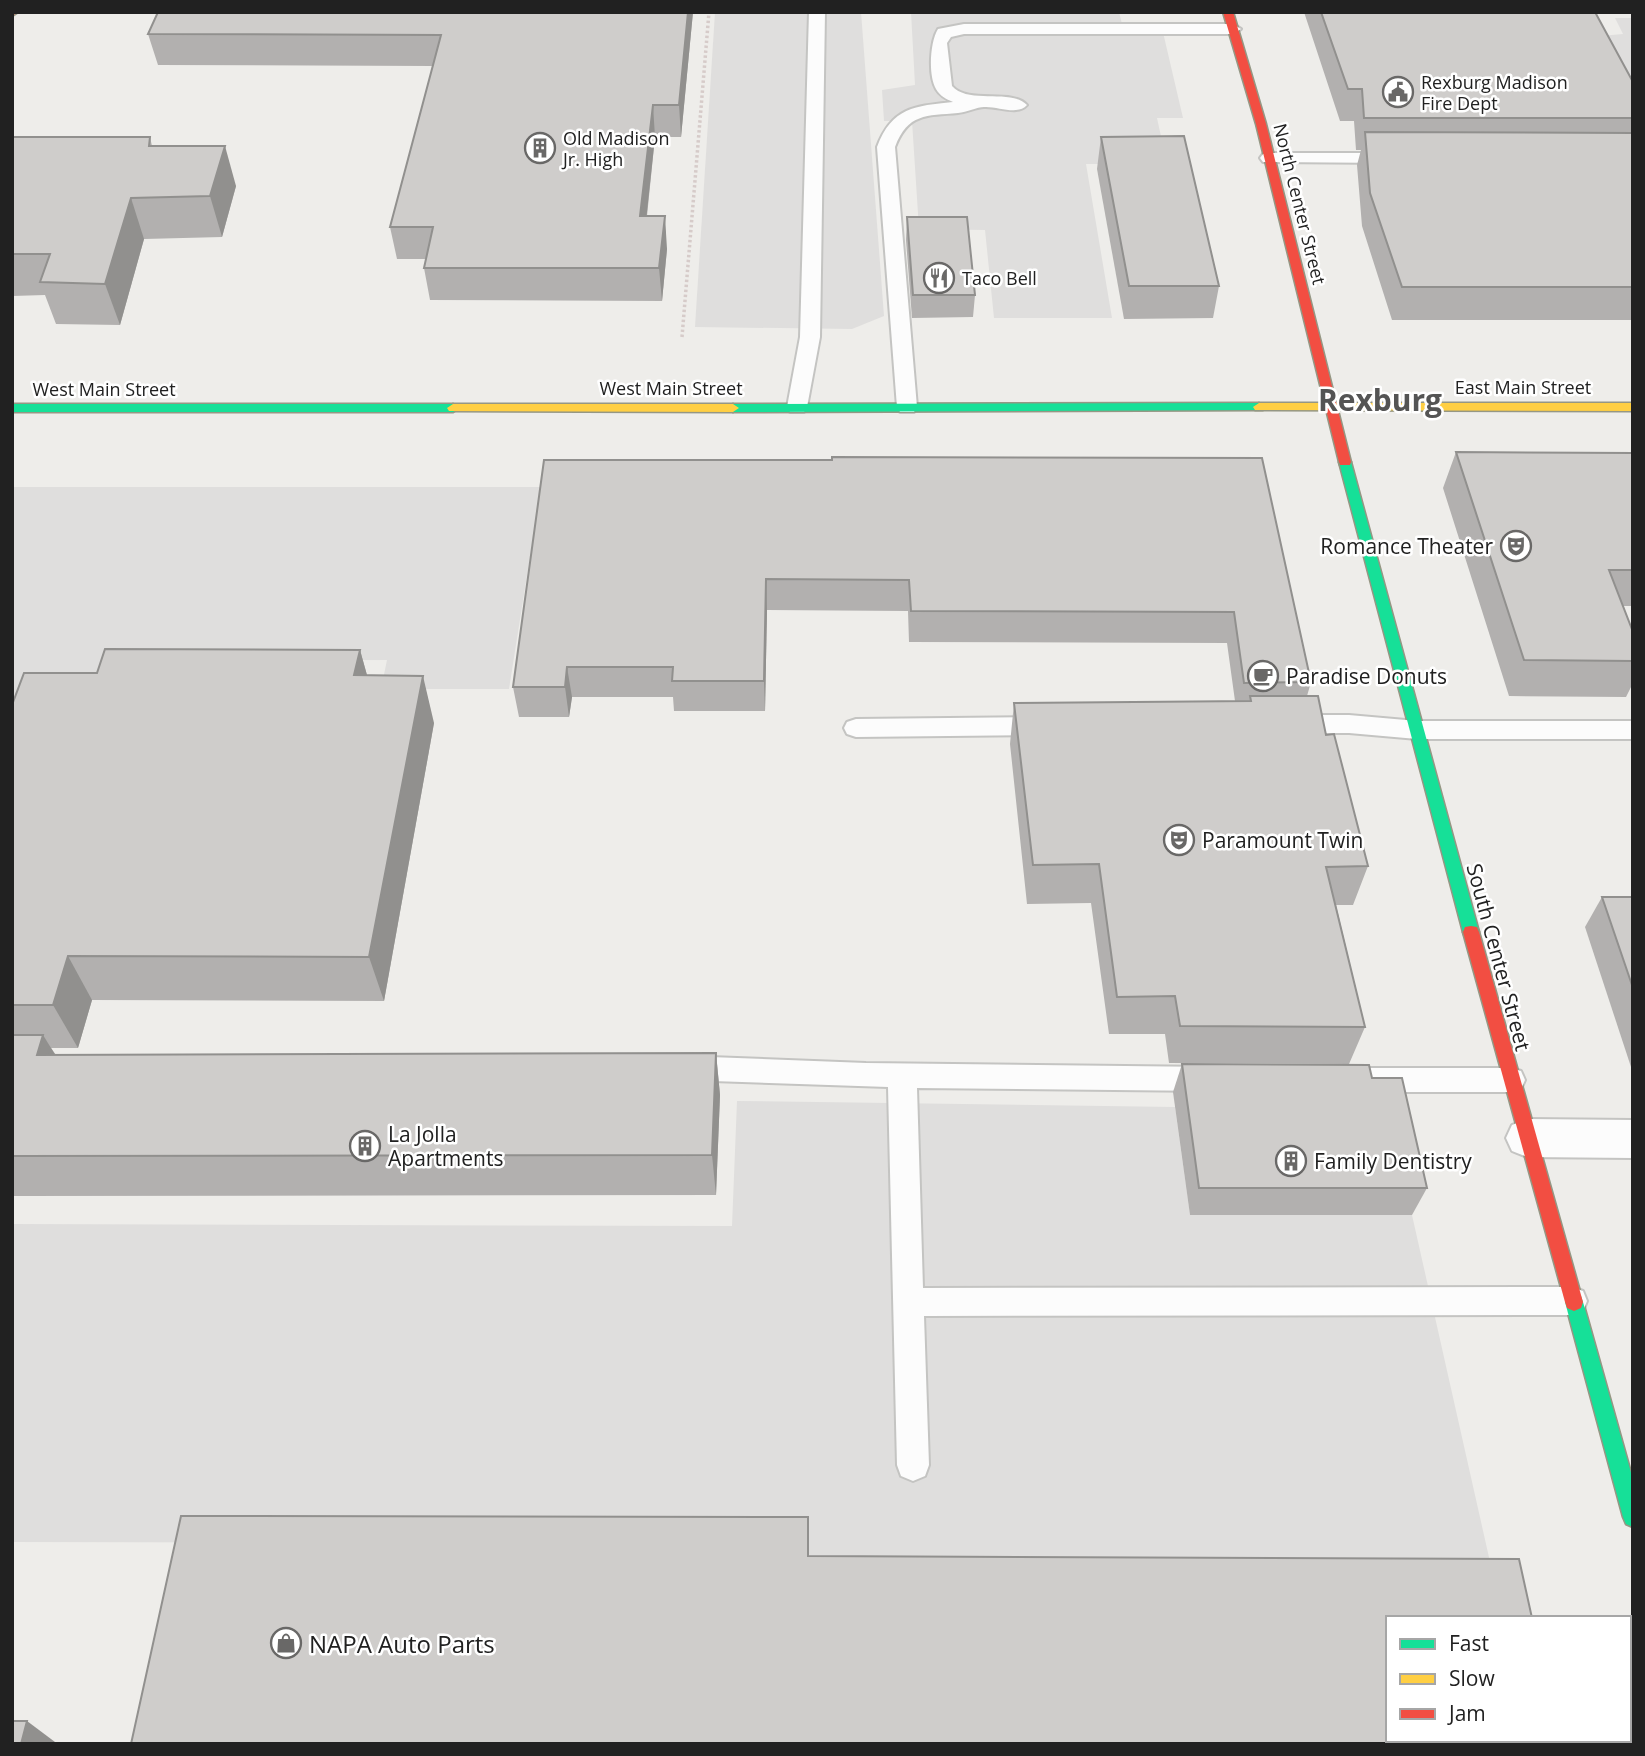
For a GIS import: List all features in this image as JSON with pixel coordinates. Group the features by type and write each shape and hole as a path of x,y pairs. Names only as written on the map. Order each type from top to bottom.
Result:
{"street":[{"name":"North Center Street","path":"1231,21 1269,158 1330,407"},
{"name":"West Main Street","path":"12,408 1330,407"},
{"name":"East Main Street","path":"1330,407 1633,407"},
{"name":"South Center Street","path":"1330,407 1511,1080 1633,1517"},
{"path":"1527,1138 1633,1139"}],"lane":[{"path":"797,407 810,337 817,12"},
{"path":"1018,104 960,99 948,94 943,87 939,43 944,33 964,29 1231,21"},
{"path":"907,407 886,147 891,130 902,117 917,112 948,110 992,102"},
{"path":"1269,158 1410,158"},
{"path":"1259,724 1349,724 1417,730 1633,730"},
{"path":"856,728 1064,726"},
{"path":"656,1068 902,1075 1237,1079"},
{"path":"902,1075 913,1465"},
{"path":"1333,1080 1511,1080"},
{"path":"908,1302 1572,1301"}],"path":[{"path":"682,337 709,12"}],"shaded area":[{"path":"715,12 861,12 884,316 852,329 695,327"},
{"path":"911,12 1119,12 1123,28 1162,28 1183,118 1157,118 1167,164 1086,164 1112,318 994,318 985,230 919,229 912,121 884,121 882,90 915,85"},
{"path":"1615,18 1633,18 1633,101 1600,36 1623,34"},
{"path":"12,487 541,487 509,689 381,689 387,660 127,661 12,818"},
{"path":"737,1101 1175,1107 1190,1215 1412,1215 1495,1584 812,1581 808,1544 12,1542 12,1224 732,1226"}],"building":[{"name":"Old Madison Jr. High","path":"158,12 688,12 679,105 653,105 640,216 665,216 659,268 424,268 433,227 390,227 441,35 148,34"},
{"path":"1321,12 1595,12 1633,82 1633,118 1364,118 1362,89 1348,89"},
{"path":"1365,132 1633,133 1633,287 1402,287 1370,193"},
{"path":"1184,136 1219,286 1129,286 1101,137"},
{"path":"12,137 150,137 149,146 225,146 210,196 131,198 105,284 40,282 50,254 12,254"},
{"name":"Taco Bell","path":"907,217 967,217 975,295 913,295"},
{"path":"1456,452 1633,453 1633,570 1609,570 1633,632 1633,661 1524,660"},
{"path":"832,457 1262,458 1311,682 1244,683 1234,612 911,611 909,580 766,579 764,681 672,681 673,667 567,667 565,687 513,687 544,460 832,460"},
{"path":"105,649 360,650 354,675 423,676 369,957 68,956 53,1005 12,1005 12,705 24,673 97,673"},
{"name":"Paramount Twin","path":"1250,696 1318,696 1326,735 1334,734 1368,866 1326,867 1365,1027 1180,1026 1175,996 1117,997 1099,864 1033,865 1014,703 1251,701"},
{"path":"1602,897 1633,897 1633,988"},
{"path":"12,1035 43,1035 37,1055 716,1053 712,1155 12,1156"},
{"name":"Family Dentistry","path":"1182,1064 1369,1065 1372,1078 1402,1078 1427,1188 1199,1188"},
{"path":"181,1516 808,1517 808,1556 1519,1559 1532,1616 1386,1616 1386,1742 1560,1742 1560,1744 131,1744"},
{"path":"12,1721 27,1721 21,1744 12,1744"}],"traffic: fast":[{"path":"733,408 1259,407"},
{"path":"12,408 453,408"},
{"path":"1345,462 1471,932"},
{"path":"1574,1302 1633,1517"}],"traffic: slow":[{"path":"1259,407 1633,407"},
{"path":"453,408 733,408"}],"traffic: jam":[{"path":"1228,12 1261,124 1345,462"},
{"path":"1471,932 1574,1302"}],"place":[{"name":"Rexburg Madison Fire Dept","path":"1398,92"},
{"name":"Old Madison Jr. High","path":"540,148"},
{"name":"Taco Bell","path":"939,278"},
{"name":"Romance Theater","path":"1516,546"},
{"name":"Paradise Donuts","path":"1263,676"},
{"name":"Paramount Twin","path":"1179,840"},
{"name":"La Jolla Apartments","path":"365,1146"},
{"name":"Family Dentistry","path":"1291,1161"},
{"name":"NAPA Auto Parts","path":"286,1643"}],"district":[{"name":"Rexburg","path":"1380,399"}]}
